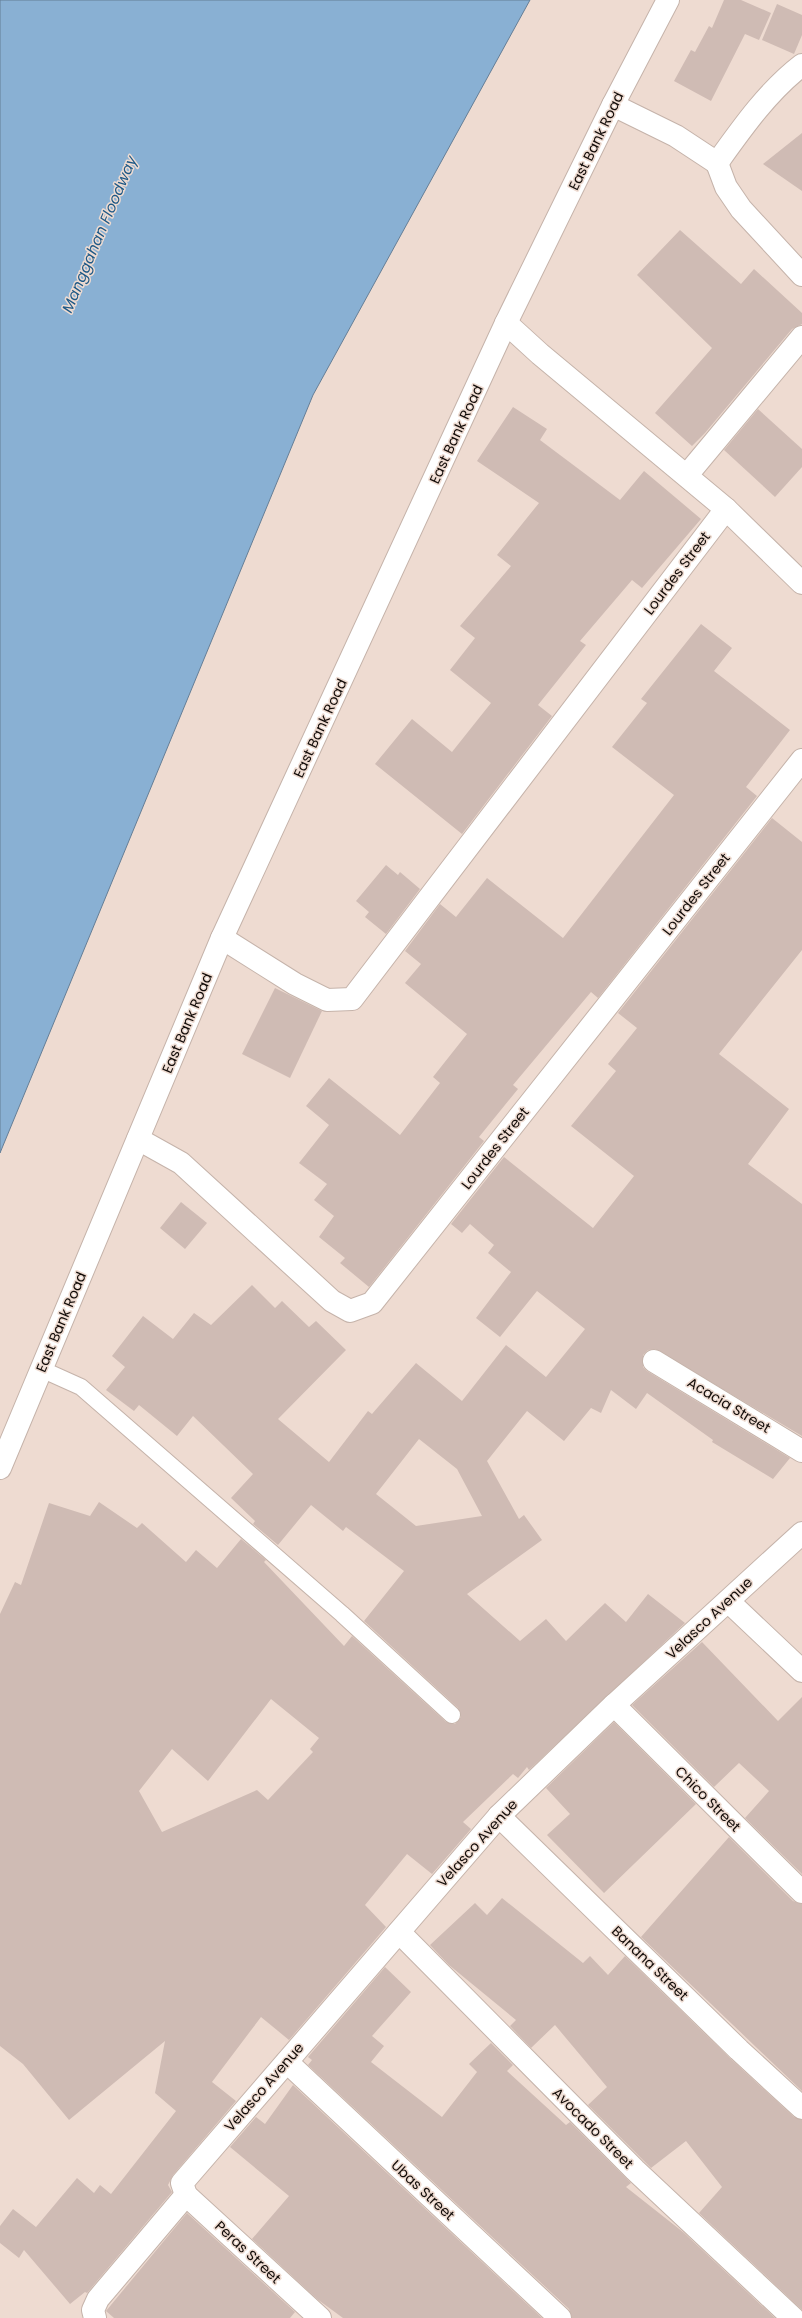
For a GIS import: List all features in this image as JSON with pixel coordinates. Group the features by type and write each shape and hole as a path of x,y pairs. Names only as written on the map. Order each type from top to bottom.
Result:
{"street":[{"name":"East Bank Road","path":"0,1468 222,938 506,323 613,105 668,0"},
{"path":"717,162 748,120 788,76 802,65"},
{"path":"613,105 676,136 717,162 726,188 741,208 802,275"},
{"path":"506,323 540,354 726,509 802,583"},
{"path":"687,476 802,337"},
{"name":"Lourdes Street","path":"222,938 295,984 327,1000 352,999 726,509"},
{"name":"Lourdes Street","path":"138,1139 181,1163 332,1301 350,1311 372,1303 802,760"},
{"name":"Acacia Street","path":"654,1361 802,1451"},
{"name":"Velasco Avenue","path":"96,2318 93,2310 98,2299 184,2189 286,2062 499,1816 614,1705 802,1533"},
{"path":"728,1601 802,1671"},
{"name":"Chico Street","path":"614,1705 802,1892"},
{"name":"Banana Street","path":"499,1816 739,2050 802,2108"},
{"name":"Avocado Street","path":"399,1932 635,2170 794,2318"},
{"name":"Ubas Street","path":"286,2062 560,2318"},
{"name":"Peras Street","path":"184,2189 320,2318"}],"lane":[{"path":"41,1369 81,1387 342,1614 452,1714"}],"water":[{"name":"Manggahan Floodway","path":"0,0 530,0 313,395 0,1153"}],"building":[{"path":"724,0 741,0 771,13 759,40 745,34 711,101 674,81 691,50 695,52 709,26 712,28"},
{"path":"777,4 802,15 802,35 794,54 762,40"},
{"path":"802,133 802,191 763,164"},
{"path":"680,230 741,284 754,269 802,313 802,324 792,329 705,433 692,446 655,413 712,348 637,275"},
{"path":"513,407 547,429 540,440 620,500 644,471 701,519 642,588 632,580 580,641 586,645 538,705 552,716 462,834 375,764 412,719 452,752 491,703 450,670 475,638 460,626 511,566 497,555 539,503 477,461"},
{"path":"758,409 802,449 802,467 775,497 724,450"},
{"path":"701,624 732,648 714,671 790,730 746,787 757,796 598,998 591,992 513,1085 518,1089 479,1137 484,1141 369,1287 340,1263 345,1258 319,1237 334,1216 314,1200 327,1184 299,1163 329,1125 306,1106 329,1078 400,1135 440,1083 433,1077 467,1034 405,983 421,964 405,951 440,904 456,917 487,878 563,938 674,795 612,747 647,703 641,699"},
{"path":"772,818 802,842 802,950 719,1054 789,1109 748,1164 802,1204 802,1436 655,1349 648,1350 643,1355 643,1367 647,1371 790,1458 773,1479 712,1442 713,1440 647,1393 636,1409 611,1390 601,1413 591,1408 564,1441 527,1411 487,1461 519,1519 524,1515 542,1540 467,1594 520,1641 546,1619 566,1641 605,1603 626,1622 648,1594 685,1623 529,1770 527,1767 518,1778 513,1774 463,1822 471,1829 432,1874 407,1854 365,1905 386,1927 289,2040 261,2017 212,2082 236,2101 173,2175 168,2185 172,2192 87,2293 85,2292 70,2304 24,2250 19,2258 0,2243 0,2226 13,2209 36,2227 77,2178 94,2193 100,2185 111,2194 176,2111 155,2093 165,2041 69,2120 23,2064 0,2046 0,1614 15,1582 21,1585 49,1503 90,1516 99,1502 137,1528 142,1523 186,1562 196,1550 217,1568 241,1539 266,1560 264,1562 344,1646 352,1636 446,1722 455,1724 461,1717 458,1708 364,1621 404,1571 346,1527 343,1531 311,1505 278,1545 253,1524 255,1521 231,1498 253,1474 193,1416 177,1436 139,1405 134,1411 106,1390 125,1367 112,1356 143,1316 173,1339 194,1313 211,1325 252,1285 275,1308 282,1301 309,1327 316,1321 346,1350 278,1419 329,1462 368,1411 372,1414 416,1363 462,1401 506,1345 546,1377 585,1329 537,1291 500,1337 476,1318 511,1272 488,1253 494,1245 470,1224 462,1233 451,1224 504,1157 593,1228 634,1176 571,1126 616,1071 608,1064 637,1028 618,1013","holes":["419,1439 457,1469 482,1516 416,1526 376,1494","271,1699 319,1738 310,1749 313,1752 268,1800 257,1790 162,1832 139,1791 172,1749 208,1781"]},
{"path":"386,865 398,875 400,872 420,889 386,934 365,917 369,912 356,901"},
{"path":"275,988 322,1011 290,1078 242,1054"},
{"path":"181,1202 207,1223 185,1249 160,1228"},
{"path":"702,1642 778,1721 802,1697 802,1874 745,1818 769,1791 739,1763 714,1787 632,1705"},
{"path":"614,1722 696,1804 604,1893 547,1835 570,1814 546,1788"},
{"path":"729,1837 793,1901 802,1904 802,2091 641,1937"},
{"path":"502,1898 583,1963 590,1956 608,1975 625,1956 731,2059 794,2117 802,2120 802,2310 699,2213 722,2187 686,2141 651,2168 588,2105 607,2087 555,2025 531,2048 510,2026 516,2020 449,1965 430,1945 475,1903 487,1915"},
{"path":"385,1967 411,1992 372,2036 384,2046 371,2062 442,2117 477,2072 469,2064 491,2043 513,2065 507,2071 566,2125 570,2122 631,2183 626,2187 683,2232 775,2318 572,2318 569,2309 308,2065 312,2060 308,2057"},
{"path":"293,2085 542,2318 343,2318 317,2299 252,2239 289,2196 230,2147 256,2117 265,2124"},
{"path":"187,2213 295,2312 290,2318 114,2318 106,2311"}]}
